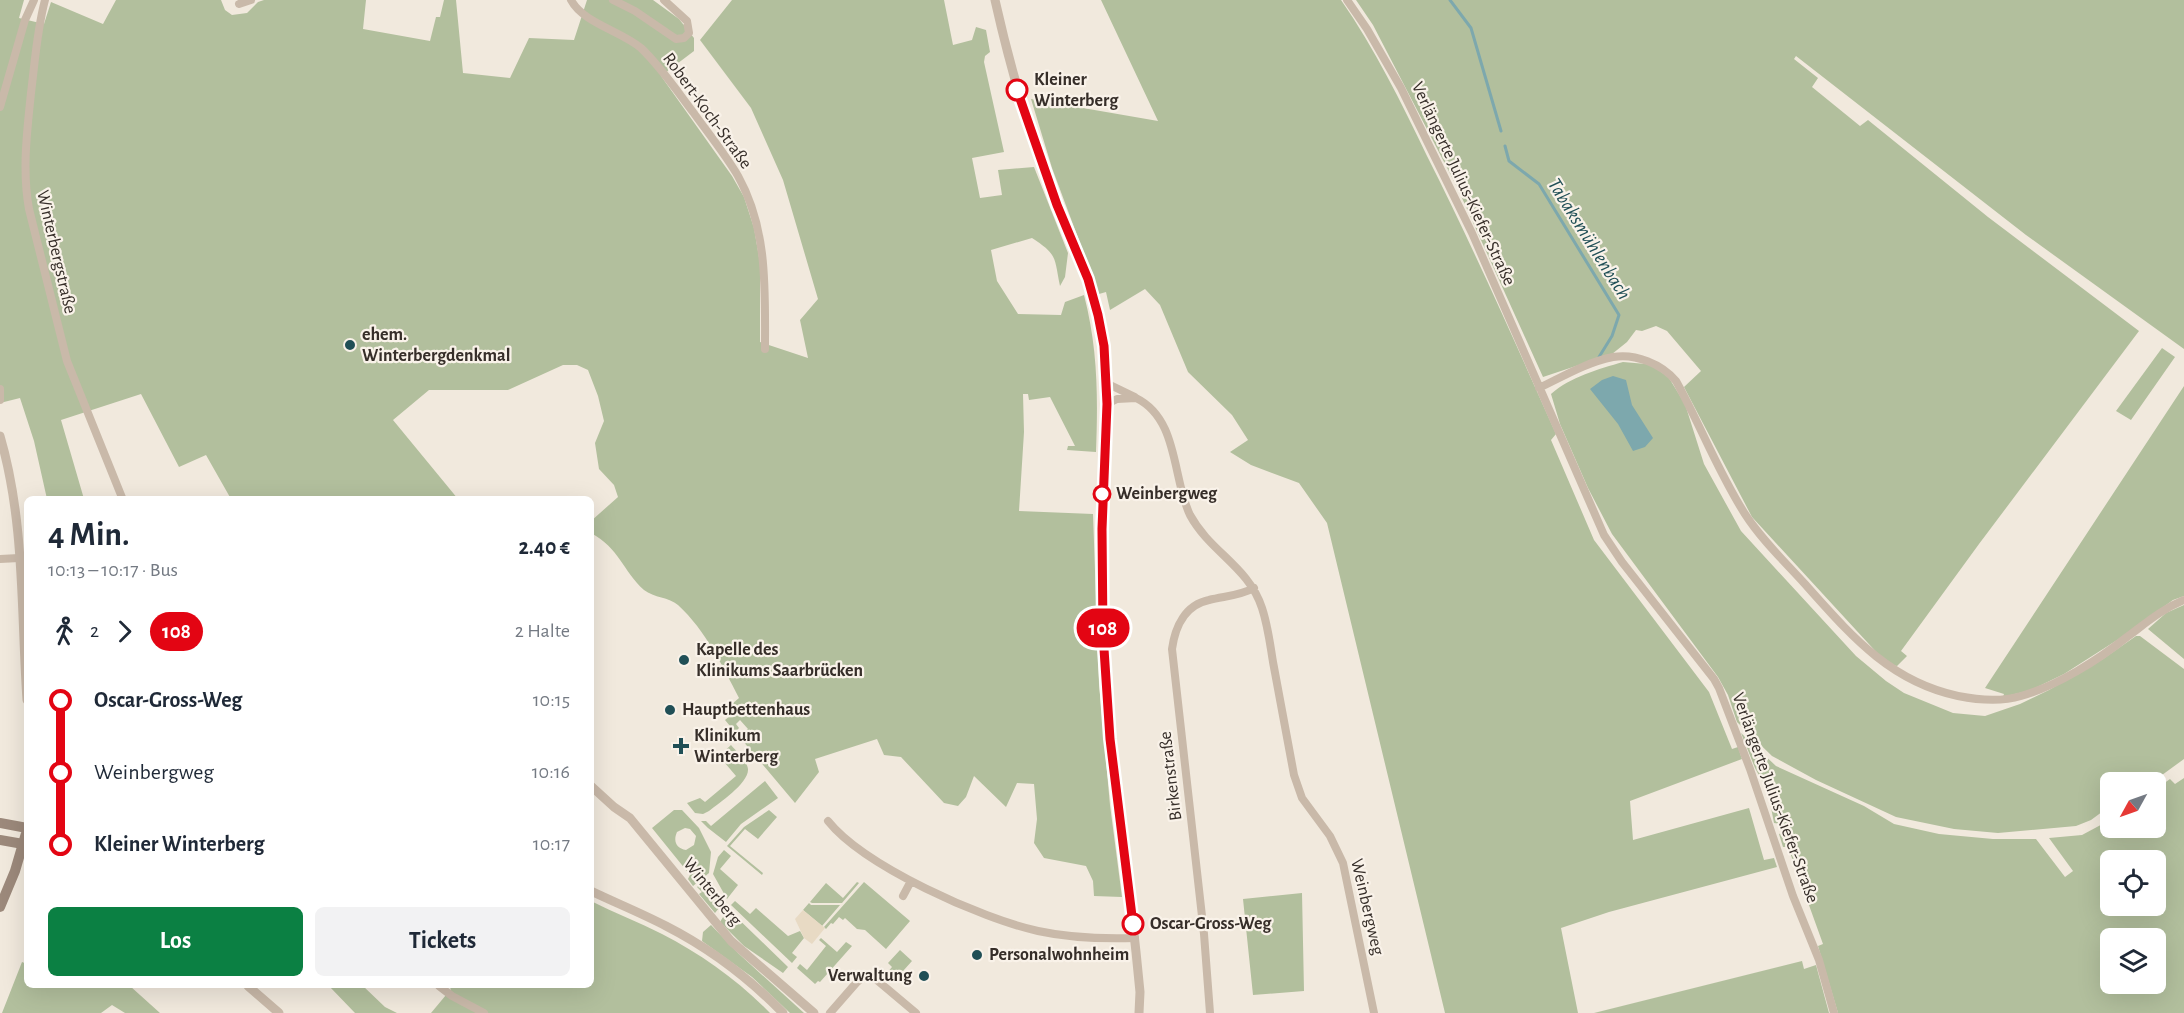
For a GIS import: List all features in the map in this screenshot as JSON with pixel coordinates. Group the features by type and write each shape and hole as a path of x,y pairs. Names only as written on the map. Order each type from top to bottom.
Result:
{"main road":[{"path":"0,823 24,828"},
{"path":"0,840 24,845"},
{"path":"0,908 24,848"}],"street":[{"path":"0,107 25,20 34,0"},
{"name":"Winterbergstraße","path":"45,0 39,25 32,88 24,168 25,188 67,361 121,496"},
{"path":"240,4 251,0"},
{"name":"Robert-Koch-Straße","path":"571,0 576,9 584,15 629,39 647,54 678,92 737,174 762,242 765,267 765,350"},
{"name":"Robert-Koch-Straße","path":"613,0 635,11 676,39 684,38 689,33 687,21 664,0"},
{"path":"995,0 1009,64 1029,131 1088,279 1101,329 1107,404 1102,529 1106,683 1110,739 1135,938 1140,992 1139,1013"},
{"name":"Verlängerte Julius-Kiefer-Straße","path":"1347,0 1367,29 1401,88 1443,172 1604,535 1622,562 1719,688 1750,769 1793,896 1819,960 1834,1013"},
{"path":"1539,388 1614,357 1652,362 1668,371 1676,381 1736,498 1754,527 1864,647 1899,673 1933,690 1980,699 2004,699 2032,693 2102,655 2163,610 2184,600"},
{"name":"Weinbergweg","path":"1106,383 1136,398 1155,413 1169,439 1185,502 1199,529 1215,548 1238,568 1254,588 1263,609 1294,775 1302,798 1330,836 1343,863 1374,1013"},
{"path":"0,389 0,400"},
{"path":"1107,404 1117,399 1136,398"},
{"path":"0,436 14,495 24,647"},
{"path":"0,559 19,558"},
{"name":"Birkenstraße","path":"1210,1013 1204,934 1172,649 1177,627 1189,610 1207,600 1235,596 1254,588"},
{"name":"Winterberg","path":"594,789 630,818 730,941 814,1013"},
{"path":"828,821 850,843 911,880 981,912 1037,931 1089,939 1135,938"},
{"path":"903,896 911,880"},
{"path":"594,892 668,926 700,945 749,981 783,1013"},
{"path":"830,1013 866,975 872,976 916,1013"},
{"path":"250,988 279,1013"},
{"path":"442,988 484,1013"}],"green space":[{"path":"0,0 24,0 19,18 44,24 51,2 103,24 116,0 221,0 225,10 232,15 247,13 258,2 264,0 366,0 363,29 430,41 436,17 440,17 444,0 456,0 463,73 510,78 529,38 574,40 587,0 653,0 679,19 694,38 694,51 661,76 732,176 744,197 754,228 760,263 760,342 808,358 800,320 818,299 783,180 751,108 700,40 732,0 944,0 953,45 972,40 976,27 986,30 990,52 985,56 984,62 1004,152 972,158 980,198 1002,195 998,170 1034,167 1068,253 1065,277 1060,286 1054,258 1032,238 991,250 997,281 1018,314 1061,315 1065,302 1084,295 1089,315 1097,392 1096,452 1067,450 1068,446 1075,446 1050,397 1029,400 1028,394 1023,394 1024,432 1019,511 1093,514 1099,684 1110,805 1122,897 1094,896 1093,881 1086,866 1044,858 1034,843 1037,819 1034,784 1017,783 1006,807 974,776 966,797 958,806 944,803 901,757 884,755 877,739 815,759 819,772 795,803 737,734 741,730 744,733 748,729 740,720 736,724 739,728 735,732 725,720 730,716 725,710 739,698 713,649 697,626 674,602 644,590 615,553 594,535 594,518 618,497 614,485 599,469 595,443 604,421 598,396 588,370 577,365 563,365 508,390 429,390 393,420 456,496 229,496 206,455 179,467 141,394 61,420 83,496 46,496 34,441 20,398 0,403"},
{"path":"1101,0 1341,0 1387,76 1477,259 1556,434 1551,440 1594,540 1709,692 1732,749 1738,747 1742,759 1630,801 1633,840 1749,808 1764,860 1774,858 1777,867 1609,912 1561,928 1578,1013 1445,1013 1327,523 1299,483 1251,465 1230,452 1248,440 1232,415 1188,372 1160,305 1145,289 1110,310 1106,292 1099,294 1052,168 1031,99 1158,121"},
{"path":"1356,0 2184,0 2184,349 2026,235 1796,56 1794,59 1818,78 1812,87 1860,126 1868,120 1988,217 2139,331 1901,651 1907,656 1897,666 1892,665 1879,655 1752,517 1684,387 1701,371 1667,331 1656,326 1642,331 1636,330 1627,342 1612,354 1543,377 1457,187 1373,25"},
{"path":"2162,348 2175,357 2131,420 2116,411"},
{"path":"1623,362 1646,364 1669,378 1685,404 1704,464 1741,531 1856,656 1904,693 1953,713 1985,716 2020,704 2049,690 2103,659 2136,636 2140,636 2184,669 2184,759 2166,772 2100,772 2100,813 2076,826 1998,833 1954,829 1896,817 1816,780 1772,756 1737,722 1728,695 1718,677 1612,534 1588,488 1560,424 1551,394 1576,378"},
{"path":"2184,386 2184,596 2173,600 2125,635 2064,674 2031,690 2003,697 2004,694 1985,688"},
{"path":"2184,605 2184,659 2148,629 2166,613"},
{"path":"1741,733 1776,766 1864,806 1894,824 1939,834 1993,839 2036,839 2065,877 2073,871 2049,838 2082,835 2100,825 2100,838 2166,838 2166,782 2170,779 2175,784 2184,778 2184,1013 1838,1013 1818,946 1823,944 1788,847 1783,847 1779,834 1782,833 1783,824 1774,823 1768,792 1755,768"},
{"path":"731,745 746,763 748,769 744,780 709,811 703,814 695,813 687,803 700,798 705,802 736,776 719,756"},
{"path":"765,781 778,798 741,824 726,842 701,821 706,821 711,826"},
{"path":"674,810 682,810 699,828 711,852 709,873 693,886 688,879 690,875 652,828","holes":["685,828 690,829 696,836 694,845 686,850 678,846 675,841 676,835"]},
{"path":"769,810 777,817 758,839 745,829 730,846 763,873 762,875 727,846 744,827"},
{"path":"724,850 731,856 720,869 738,885 727,899 713,874 718,857"},
{"path":"708,879 723,903 715,913 699,894 702,892 697,887"},
{"path":"857,882 859,883 842,903 810,902 826,883 843,898"},
{"path":"864,882 910,921 886,949 865,930 857,929 845,918 843,920 839,917 826,929 824,927"},
{"path":"1302,893 1304,991 1253,995 1243,899"},
{"path":"735,901 750,914 756,908 788,936 800,931 804,938 792,953 797,957 792,963 731,905"},
{"path":"594,902 691,950 732,979 770,1013 431,1013 451,989 594,988"},
{"path":"809,903 811,905 840,905 822,926 803,910"},
{"path":"728,909 788,967 783,973 744,946 720,922"},
{"path":"711,925 804,1013 790,1013 752,977 702,941 703,932"},
{"path":"821,938 837,952 846,942 852,946 820,982 815,984 797,968 800,964 807,970 826,946 819,940"},
{"path":"900,950 912,961 895,980 887,973 892,967 888,963"},
{"path":"1802,961 1804,969 1816,965 1829,1013 1594,1013"},
{"path":"22,962 24,963 24,988 132,988 160,1013 125,1013 112,1005 101,1013 2,1013"},
{"path":"331,988 365,988 385,1007 397,1013 355,1013"}],"shaded area":[{"path":"803,910 825,928 812,944 804,938 795,919"}],"water":[{"path":"1613,376 1626,380 1632,405 1653,438 1645,447 1633,451 1618,424 1590,389 1602,380"}],"waterway":[{"name":"Tabaksmühlenbach","path":"1450,0 1471,28 1501,131"},
{"name":"Tabaksmühlenbach","path":"1505,146 1509,161 1539,184 1619,315 1612,336 1599,357"}],"bus line":[{"name":"108","path":"1017,90 1029,131 1088,279 1104,346 1107,404 1102,489 1103,634 1110,739 1133,924"}],"place":[{"name":"Kleiner Winterberg","path":"1017,90"},
{"name":"ehem. Winterbergdenkmal","path":"350,345"},
{"name":"Weinbergweg","path":"1102,494"},
{"name":"Kapelle des Klinikums Saarbrücken","path":"684,660"},
{"name":"Hauptbettenhaus","path":"670,710"},
{"name":"Klinikum Winterberg","path":"681,746"},
{"name":"Oscar-Gross-Weg","path":"1133,924"},
{"name":"Personalwohnheim","path":"977,955"},
{"name":"Verwaltung","path":"924,976"}]}
